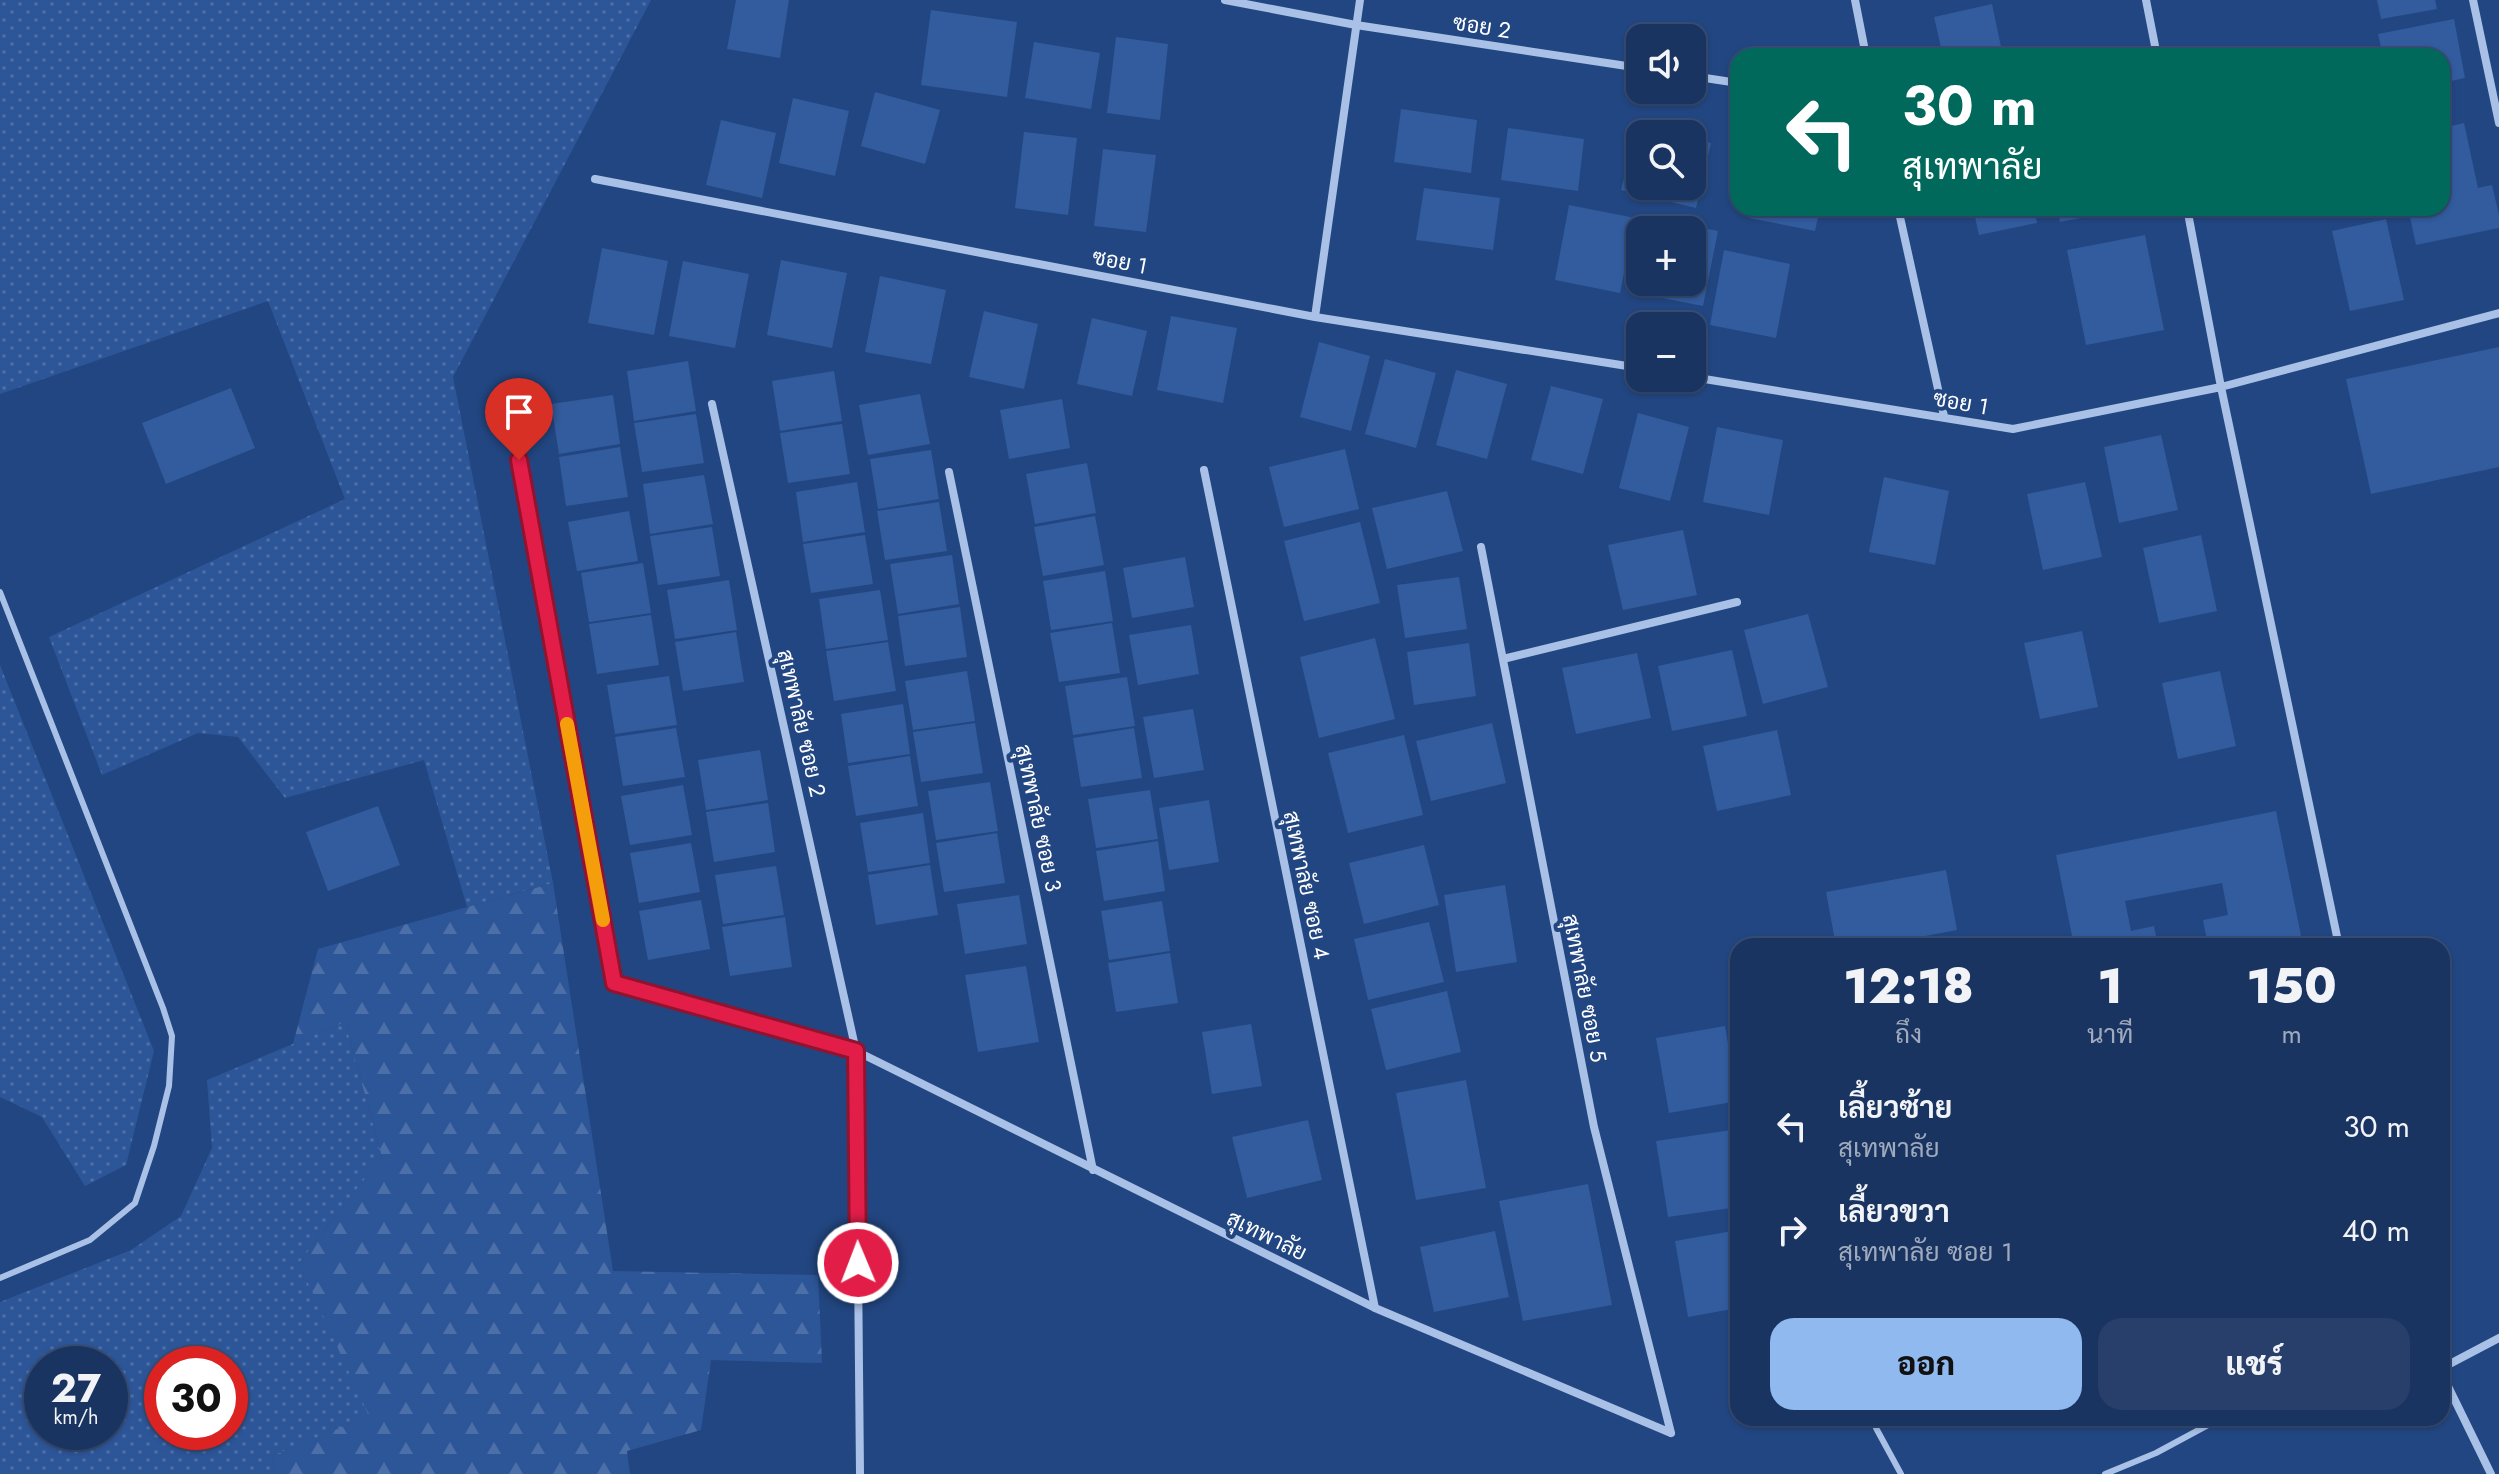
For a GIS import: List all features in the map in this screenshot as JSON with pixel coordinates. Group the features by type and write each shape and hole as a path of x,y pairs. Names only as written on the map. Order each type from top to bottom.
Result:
{"street":[{"name":"ซอย 2","path":"1225,0 1356,25 1626,66"},
{"path":"1315,317 1360,0"},
{"path":"1855,0 1864,48"},
{"path":"2146,0 2155,48"},
{"path":"2473,0 2499,123"},
{"path":"1706,78 1730,82"},
{"name":"ซอย 1","path":"595,179 1315,317 1626,366"},
{"path":"1900,216 1944,416"},
{"path":"2189,216 2221,387 2337,938"},
{"name":"ซอย 1","path":"1706,379 2013,429 2221,387 2499,313"},
{"name":"สุเทพาลัย ซอย 2","path":"712,404 856,1051"},
{"name":"สุเทพาลัย","path":"513,429 614,983 856,1051 1375,1308 1671,1433"},
{"name":"สุเทพาลัย ซอย 4","path":"1204,470 1375,1308"},
{"name":"สุเทพาลัย ซอย 3","path":"949,472 1093,1170"},
{"name":"สุเทพาลัย ซอย 5","path":"1481,547 1594,1127 1671,1433"},
{"path":"1503,659 1737,602"},
{"path":"856,1051 860,1474"},
{"path":"2450,1366 2499,1338"},
{"path":"2450,1391 2491,1474"}],"lane":[{"path":"0,592 172,1036 169,1086 135,1203 90,1240 0,1278"},
{"path":"1876,1426 1901,1474"},
{"path":"2105,1474 2156,1453 2206,1426"}],"green space":[{"path":"0,0 651,0 453,377 553,883 467,907 424,760 285,798 238,737 198,733 102,775 49,637 345,499 268,301 0,394"},
{"path":"0,665 154,1051 126,1165 85,1186 42,1117 0,1097"},
{"path":"553,883 613,1271 818,1275 822,1363 711,1360 701,1430 627,1451 630,1474 275,1474 272,1456 369,1416 299,1263 382,1157 345,1022 293,1044 318,949"},
{"path":"345,1022 382,1157 299,1263 370,1416 272,1456 275,1474 0,1474 0,1302 131,1250 181,1216 212,1148 207,1080"}],"building":[{"path":"736,0 789,0 780,58 727,49"},
{"path":"2377,0 2435,0 2437,9 2381,19"},
{"path":"1992,4 2001,48 1941,48 1934,17"},
{"path":"931,10 1017,22 1007,97 921,85"},
{"path":"2454,19 2465,78 2450,81 2450,48 2381,48 2378,34"},
{"path":"1116,37 1168,44 1160,120 1107,113"},
{"path":"1034,42 1100,53 1091,109 1025,98"},
{"path":"875,92 940,110 925,164 861,146"},
{"path":"793,98 849,111 835,176 779,163"},
{"path":"1401,109 1477,120 1471,173 1394,162"},
{"path":"721,120 776,133 762,198 706,185"},
{"path":"2464,123 2478,188 2492,185 2499,228 2416,245 2410,216 2450,216 2450,126"},
{"path":"1508,128 1584,139 1578,191 1501,180"},
{"path":"1024,132 1077,138 1068,215 1015,208"},
{"path":"1706,142 1711,143 1706,165"},
{"path":"1103,149 1156,155 1146,232 1094,226"},
{"path":"1626,171 1626,191 1621,190"},
{"path":"1424,188 1500,198 1493,250 1416,240"},
{"path":"1663,200 1698,200 1696,208"},
{"path":"1569,205 1626,216 1626,263 1620,293 1555,280"},
{"path":"1749,216 1818,216 1815,231"},
{"path":"1975,216 2036,216 2037,223 1979,235"},
{"path":"2059,216 2091,216 2060,222"},
{"path":"2386,219 2404,300 2350,311 2332,231"},
{"path":"1706,229 1718,231 1706,291"},
{"path":"2145,235 2164,330 2086,345 2067,250"},
{"path":"602,248 668,261 654,335 588,323"},
{"path":"1724,250 1790,264 1776,338 1710,325"},
{"path":"781,260 847,273 832,348 767,335"},
{"path":"683,261 749,274 735,348 669,336"},
{"path":"880,276 946,290 931,364 865,352"},
{"path":"1652,296 1705,296 1703,306"},
{"path":"984,311 1038,324 1024,389 969,377"},
{"path":"1171,316 1237,328 1223,403 1157,390"},
{"path":"1092,318 1147,331 1132,396 1077,384"},
{"path":"1319,342 1370,356 1351,431 1300,417"},
{"path":"2499,347 2499,467 2371,494 2346,379"},
{"path":"1385,359 1436,373 1416,448 1365,434"},
{"path":"688,361 696,411 634,421 627,371"},
{"path":"1456,370 1507,384 1487,459 1436,445"},
{"path":"834,371 842,421 780,431 772,381"},
{"path":"1551,386 1603,399 1583,474 1531,460"},
{"path":"231,388 255,448 166,484 142,423"},
{"path":"920,394 930,444 868,455 859,405"},
{"path":"613,395 620,444 559,454 551,404"},
{"path":"1062,399 1070,448 1009,459 1000,410"},
{"path":"1638,413 1689,427 1670,501 1619,488"},
{"path":"696,414 704,463 642,472 634,423"},
{"path":"842,424 850,474 788,483 780,433"},
{"path":"1717,427 1783,440 1769,515 1703,502"},
{"path":"2161,435 2178,510 2119,523 2104,447"},
{"path":"620,447 628,497 566,506 559,457"},
{"path":"1345,449 1359,509 1284,527 1269,467"},
{"path":"931,450 939,499 878,509 870,459"},
{"path":"1087,463 1096,513 1035,524 1026,474"},
{"path":"704,475 713,524 650,534 643,484"},
{"path":"1884,477 1949,491 1935,565 1869,552"},
{"path":"857,482 865,532 803,542 796,492"},
{"path":"2085,482 2102,557 2043,570 2027,494"},
{"path":"1447,491 1463,551 1387,569 1372,508"},
{"path":"939,502 947,551 885,560 877,511"},
{"path":"629,511 638,561 577,571 568,522"},
{"path":"1095,516 1104,565 1043,576 1034,527"},
{"path":"1360,522 1380,603 1304,621 1284,541"},
{"path":"712,527 720,576 658,585 650,536"},
{"path":"1683,530 1697,595 1623,610 1608,545"},
{"path":"865,535 873,584 811,593 803,544"},
{"path":"2201,535 2217,611 2159,623 2143,548"},
{"path":"952,555 959,604 898,614 890,564"},
{"path":"1185,557 1194,607 1132,618 1123,568"},
{"path":"643,563 651,613 589,622 581,573"},
{"path":"1105,571 1113,621 1051,630 1043,581"},
{"path":"1459,577 1467,629 1405,638 1397,585"},
{"path":"729,580 737,630 675,639 667,590"},
{"path":"880,590 888,640 826,649 819,599"},
{"path":"960,607 967,657 905,666 898,616"},
{"path":"1808,614 1828,687 1763,704 1744,630"},
{"path":"651,615 659,665 597,674 589,624"},
{"path":"1112,623 1120,673 1059,682 1050,633"},
{"path":"1191,625 1199,674 1138,685 1129,635"},
{"path":"2082,631 2098,707 2040,719 2024,643"},
{"path":"736,632 744,682 683,691 675,642"},
{"path":"1375,638 1395,719 1319,738 1300,657"},
{"path":"888,642 896,691 834,701 826,651"},
{"path":"1469,643 1476,696 1414,705 1407,652"},
{"path":"1732,650 1747,716 1672,731 1658,666"},
{"path":"1637,653 1651,718 1576,734 1562,668"},
{"path":"967,671 975,721 913,730 905,681"},
{"path":"2220,671 2236,746 2178,759 2162,683"},
{"path":"669,676 677,725 615,734 607,685"},
{"path":"1127,677 1135,726 1073,735 1065,686"},
{"path":"903,704 910,754 848,763 841,714"},
{"path":"1193,709 1204,770 1154,778 1143,717"},
{"path":"975,723 983,773 921,782 913,732"},
{"path":"1492,723 1506,783 1431,801 1416,741"},
{"path":"676,728 685,777 623,786 615,737"},
{"path":"1134,728 1142,778 1081,787 1073,738"},
{"path":"1777,730 1791,795 1717,811 1703,746"},
{"path":"1404,735 1423,815 1348,833 1328,753"},
{"path":"760,750 768,800 706,810 698,760"},
{"path":"910,756 918,806 856,816 848,766"},
{"path":"990,782 998,831 936,840 928,791"},
{"path":"683,785 692,835 630,845 621,796"},
{"path":"1150,790 1158,839 1096,848 1088,799"},
{"path":"1209,800 1219,862 1169,870 1159,808"},
{"path":"768,803 775,852 714,862 706,812"},
{"path":"378,806 400,865 328,891 306,832"},
{"path":"2276,811 2301,938 2206,938 2203,920 2228,915 2222,883 2125,901 2131,931 2154,926 2156,938 2072,938 2056,855"},
{"path":"923,813 930,863 868,872 860,823"},
{"path":"997,833 1005,883 944,892 936,843"},
{"path":"1158,841 1165,891 1104,901 1096,851"},
{"path":"691,843 700,892 639,903 630,853"},
{"path":"1424,845 1439,905 1364,924 1349,863"},
{"path":"930,865 938,915 876,925 868,875"},
{"path":"776,866 784,915 723,924 715,875"},
{"path":"1946,870 1957,930 1915,938 1835,938 1826,892"},
{"path":"1505,885 1517,962 1456,972 1444,895"},
{"path":"1019,895 1027,944 965,954 957,904"},
{"path":"701,900 710,949 648,960 639,911"},
{"path":"1162,901 1170,951 1109,960 1101,911"},
{"path":"785,917 792,967 730,976 722,927"},
{"path":"1429,922 1444,982 1368,1000 1354,939"},
{"path":"1170,953 1178,1003 1116,1012 1108,963"},
{"path":"1026,966 1039,1042 978,1052 965,975"},
{"path":"1447,991 1461,1052 1386,1070 1371,1009"},
{"path":"1251,1024 1262,1086 1212,1094 1202,1032"},
{"path":"1725,1026 1730,1055 1730,1102 1669,1113 1656,1038"},
{"path":"1466,1080 1486,1188 1416,1200 1396,1093"},
{"path":"1308,1120 1322,1180 1247,1198 1232,1137"},
{"path":"1730,1130 1730,1208 1668,1217 1656,1141"},
{"path":"1588,1184 1612,1305 1523,1321 1499,1201"},
{"path":"1495,1231 1509,1297 1434,1312 1420,1247"},
{"path":"1730,1231 1730,1309 1688,1317 1675,1241"}],"slow traffic":[{"path":"567,724 603,920"}],"route":[{"path":"519,460 614,983 856,1051 858,1263"}]}
